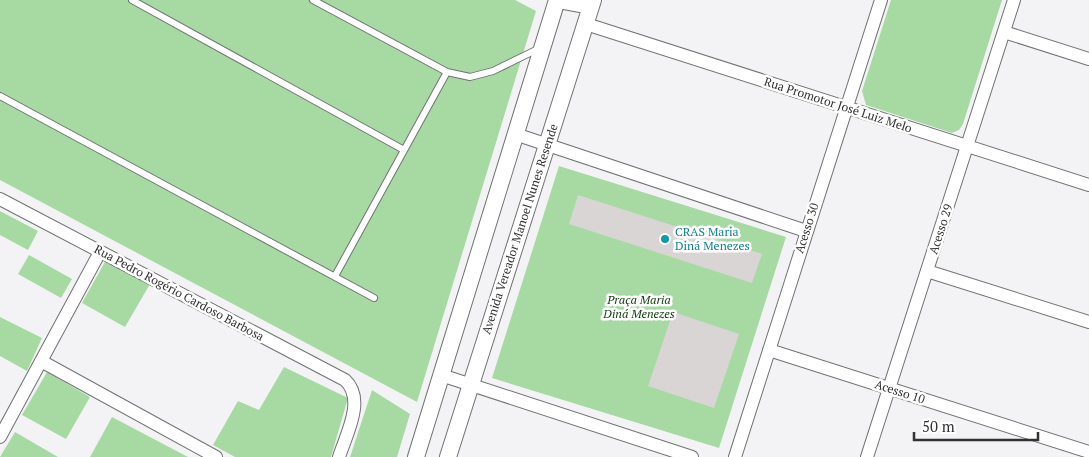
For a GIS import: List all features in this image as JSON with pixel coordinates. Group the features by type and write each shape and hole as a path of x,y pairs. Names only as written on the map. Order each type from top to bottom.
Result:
{"street":[{"path":"416,457 557,0 592,3"},
{"name":"Acesso 30","path":"735,457 881,0"},
{"name":"Acesso 29","path":"867,457 1014,0"},
{"name":"Avenida Vereador Manoel Nunes Resende","path":"448,457 592,3"},
{"name":"Rua Promotor José Luiz Melo","path":"586,24 1089,185"},
{"path":"1004,32 1089,59"},
{"path":"515,134 806,231"},
{"name":"Rua Pedro Rogério Cardoso Barbosa","path":"0,198 345,380 354,391 354,407 339,457"},
{"path":"0,437 100,252"},
{"path":"927,271 1089,322"},
{"name":"Acesso 10","path":"769,350 1089,452"},
{"path":"41,361 216,457"},
{"path":"441,375 692,457"}],"lane":[{"path":"132,0 404,150"},
{"path":"313,0 447,72 470,77 493,72 542,48"},
{"path":"335,276 447,72"},
{"path":"0,96 374,298"}],"green space":[{"path":"0,0 515,0 536,11 417,402 0,180"},
{"path":"891,0 1002,0 963,124 959,130 952,133 866,105 862,91"},
{"name":"Praça Maria Diná Menezes","path":"559,166 786,237 719,448 492,378"},
{"path":"0,211 38,231 28,250 0,235"},
{"path":"29,255 72,279 61,298 18,274"},
{"path":"106,260 150,284 125,327 82,303"},
{"path":"0,317 42,338 27,371 0,356"},
{"path":"284,367 348,398 331,457 235,457 213,445 238,401 259,410"},
{"path":"47,372 90,397 66,439 22,415"},
{"path":"372,390 410,414 397,457 350,457"},
{"path":"112,417 188,457 90,457"},
{"path":"15,432 58,457 0,457"}],"building":[{"name":"CRAS Maria Diná Menezes","path":"578,195 762,254 752,283 569,224"},
{"path":"673,312 739,334 714,408 648,386"}],"place":[{"name":"CRAS Maria Diná Menezes","path":"665,239"}]}
